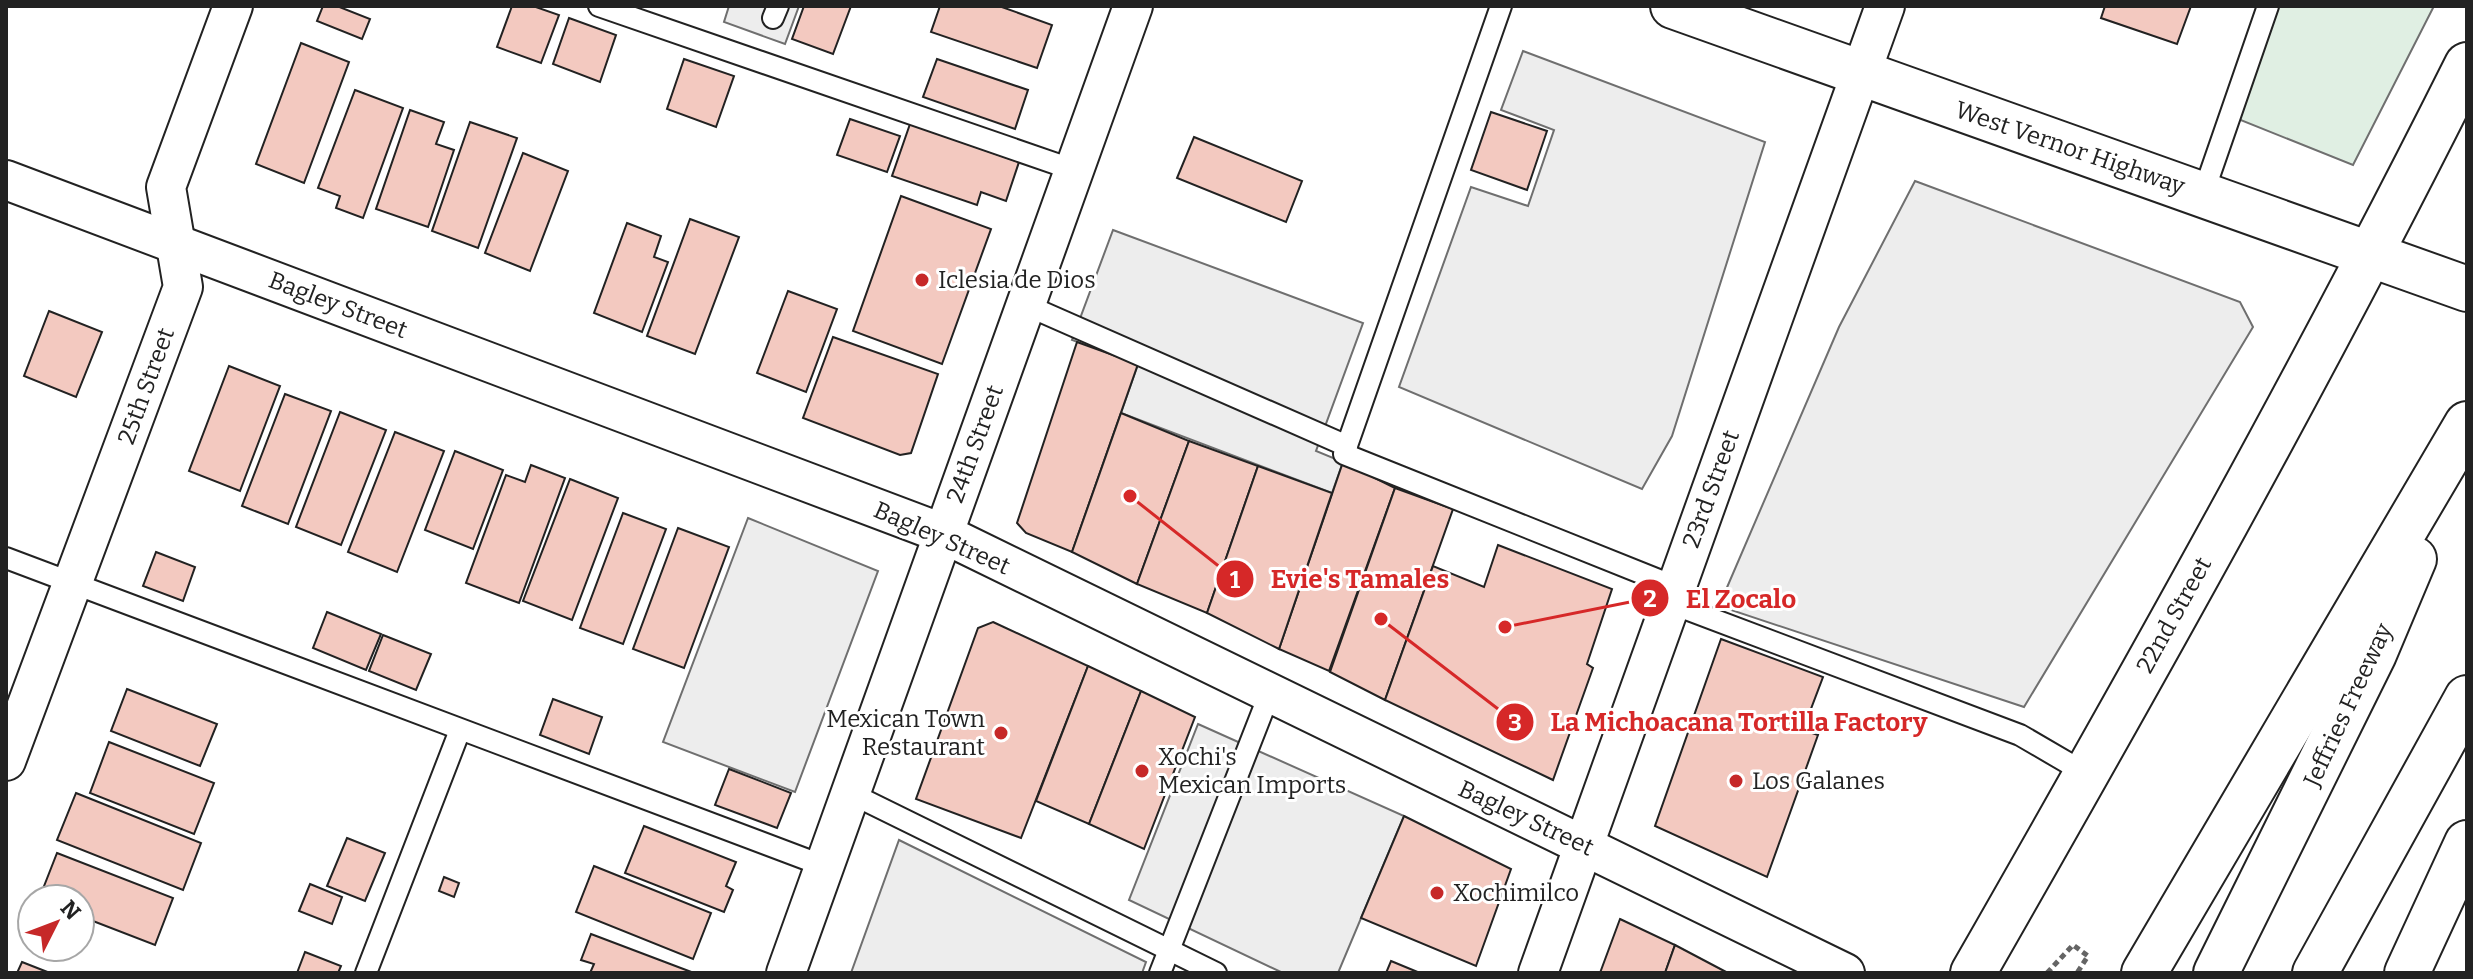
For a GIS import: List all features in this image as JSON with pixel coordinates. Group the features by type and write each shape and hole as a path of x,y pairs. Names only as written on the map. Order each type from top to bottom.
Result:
{"main road":[{"name":"West Vernor Highway","path":"1673,6 2459,286"},
{"name":"22nd Street","path":"1973,973 2087,774 2371,255 2467,65"},
{"path":"2144,973 2467,424"},
{"name":"Jeffries Freeway","path":"2216,973 2374,654 2467,431"},
{"path":"2315,973 2467,698"},
{"path":"2407,973 2467,843"}],"street":[{"name":"25th Street","path":"6,761 183,287 166,187 233,6"},
{"name":"24th Street","path":"786,973 1133,6"},
{"name":"23rd Street","path":"1538,973 1885,6"},
{"name":"Bagley Street","path":"6,180 942,533 1845,973"}],"lane":[{"path":"599,6 1074,170"},
{"path":"1501,6 1344,454 1673,595 2020,735 2087,774"},
{"path":"2203,194 2268,6"},
{"path":"1026,305 1347,446"},
{"path":"6,558 824,866"},
{"path":"1160,973 1269,695"},
{"path":"366,973 460,730"},
{"path":"850,793 1216,973"}],"path":[{"path":"2047,973 2073,945 2088,956 2077,973"}],"green space":[{"path":"2279,6 2434,6 2353,165 2238,119"}],"shaded area":[{"path":"729,6 799,6 785,44 724,22"},
{"path":"1523,51 1765,142 1672,436 1642,489 1399,387 1471,187 1528,206 1554,130 1501,110"},
{"path":"1915,181 2240,302 2253,327 2024,707 1719,606 1839,327"},
{"path":"1113,230 1363,323 1316,451 1343,462 1332,493 1121,413 1138,364 1072,340"},
{"path":"748,518 878,571 795,792 663,742"},
{"path":"1198,724 1404,816 1338,973 1283,973 1129,900"},
{"path":"899,840 1146,962 1142,973 851,973"}],"building":[{"path":"323,6 337,6 370,19 362,39 317,21"},
{"path":"512,6 533,6 559,15 541,63 497,47"},
{"path":"804,6 851,6 833,54 792,39"},
{"path":"940,6 999,6 1052,25 1037,68 931,32"},
{"path":"2105,6 2191,6 2177,44 2101,18"},
{"path":"569,18 616,35 600,82 553,64"},
{"path":"301,43 349,62 304,183 256,164"},
{"path":"684,59 734,76 716,127 667,109"},
{"path":"937,59 1028,90 1015,129 923,97"},
{"path":"355,90 403,108 363,218 336,208 340,196 318,188"},
{"path":"410,110 444,122 436,144 454,150 428,227 376,209"},
{"path":"1491,112 1547,131 1527,190 1471,170"},
{"path":"850,119 900,136 887,172 837,155"},
{"path":"470,122 517,138 478,248 432,231"},
{"path":"910,124 1019,162 1006,201 981,192 977,205 892,176"},
{"path":"1194,137 1302,181 1286,222 1177,178"},
{"path":"523,153 568,171 530,271 485,253"},
{"name":"Iclesia de Dios","path":"901,196 991,229 942,364 853,331"},
{"path":"690,219 739,237 695,354 647,336"},
{"path":"627,223 661,236 654,257 668,262 642,332 594,313"},
{"path":"788,291 837,309 806,392 757,373"},
{"path":"49,311 102,332 76,397 24,376"},
{"path":"833,337 938,374 911,453 900,455 803,418"},
{"path":"1077,342 1138,364 1072,552 1026,533 1017,523"},
{"path":"229,366 280,386 240,491 189,471"},
{"path":"285,394 331,411 288,524 242,506"},
{"path":"340,412 386,430 341,545 296,527"},
{"path":"1121,413 1189,441 1137,584 1072,552"},
{"path":"395,432 444,451 397,572 348,552"},
{"path":"1189,441 1258,466 1207,613 1137,584"},
{"path":"455,451 503,470 473,549 425,530"},
{"path":"1343,462 1395,488 1329,671 1279,649"},
{"path":"531,465 565,478 519,603 466,583 506,475 525,482"},
{"path":"1258,466 1332,493 1279,649 1207,613"},
{"path":"570,479 618,498 572,620 523,601"},
{"path":"1395,488 1453,509 1385,700 1330,672"},
{"path":"623,513 666,529 623,644 580,628"},
{"path":"678,528 729,547 684,668 633,649"},
{"path":"1498,545 1612,589 1587,664 1593,668 1553,780 1385,700 1433,566 1484,587"},
{"path":"156,552 195,567 183,601 143,586"},
{"path":"327,612 381,634 366,670 313,648"},
{"name":"Mexican Town Restaurant","path":"993,622 1088,666 1021,838 916,799 978,628"},
{"path":"383,635 431,654 416,690 369,671"},
{"name":"Los Galanes","path":"1721,639 1823,677 1803,730 1818,735 1767,877 1655,826"},
{"path":"1088,666 1141,691 1089,824 1036,801"},
{"path":"127,689 217,724 200,766 111,731"},
{"name":"Xochi's Mexican Imports","path":"1141,691 1195,717 1144,849 1089,824"},
{"path":"553,699 602,717 589,754 540,735"},
{"path":"109,742 214,783 194,834 90,793"},
{"path":"729,769 791,793 777,828 715,805"},
{"path":"76,793 201,843 183,890 57,840"},
{"name":"Xochimilco","path":"1404,816 1511,869 1476,966 1361,918"},
{"path":"644,826 736,862 726,886 733,890 724,912 625,873"},
{"path":"347,838 385,853 365,901 327,886"},
{"path":"57,853 173,898 155,945 96,922 96,883 45,883"},
{"path":"594,866 711,913 693,959 576,912"},
{"path":"444,877 459,883 454,897 439,891"},
{"path":"310,884 342,897 332,924 299,911"},
{"path":"1620,919 1675,945 1665,973 1600,973"},
{"path":"591,934 694,973 590,973 594,964 581,960"},
{"path":"1675,945 1728,973 1665,973"},
{"path":"305,952 341,966 338,973 297,973"},
{"path":"1391,961 1420,973 1386,973"},
{"path":"25,963 50,973 17,973"}],"place":[{"name":"Iclesia de Dios","path":"922,280"},
{"name":"Evie's Tamales","path":"1130,496"},
{"name":"La Michoacana Tortilla Factory","path":"1381,619"},
{"name":"El Zocalo","path":"1505,627"},
{"name":"Mexican Town Restaurant","path":"1001,733"},
{"name":"Xochi's Mexican Imports","path":"1142,771"},
{"name":"Los Galanes","path":"1736,781"},
{"name":"Xochimilco","path":"1437,893"}]}
